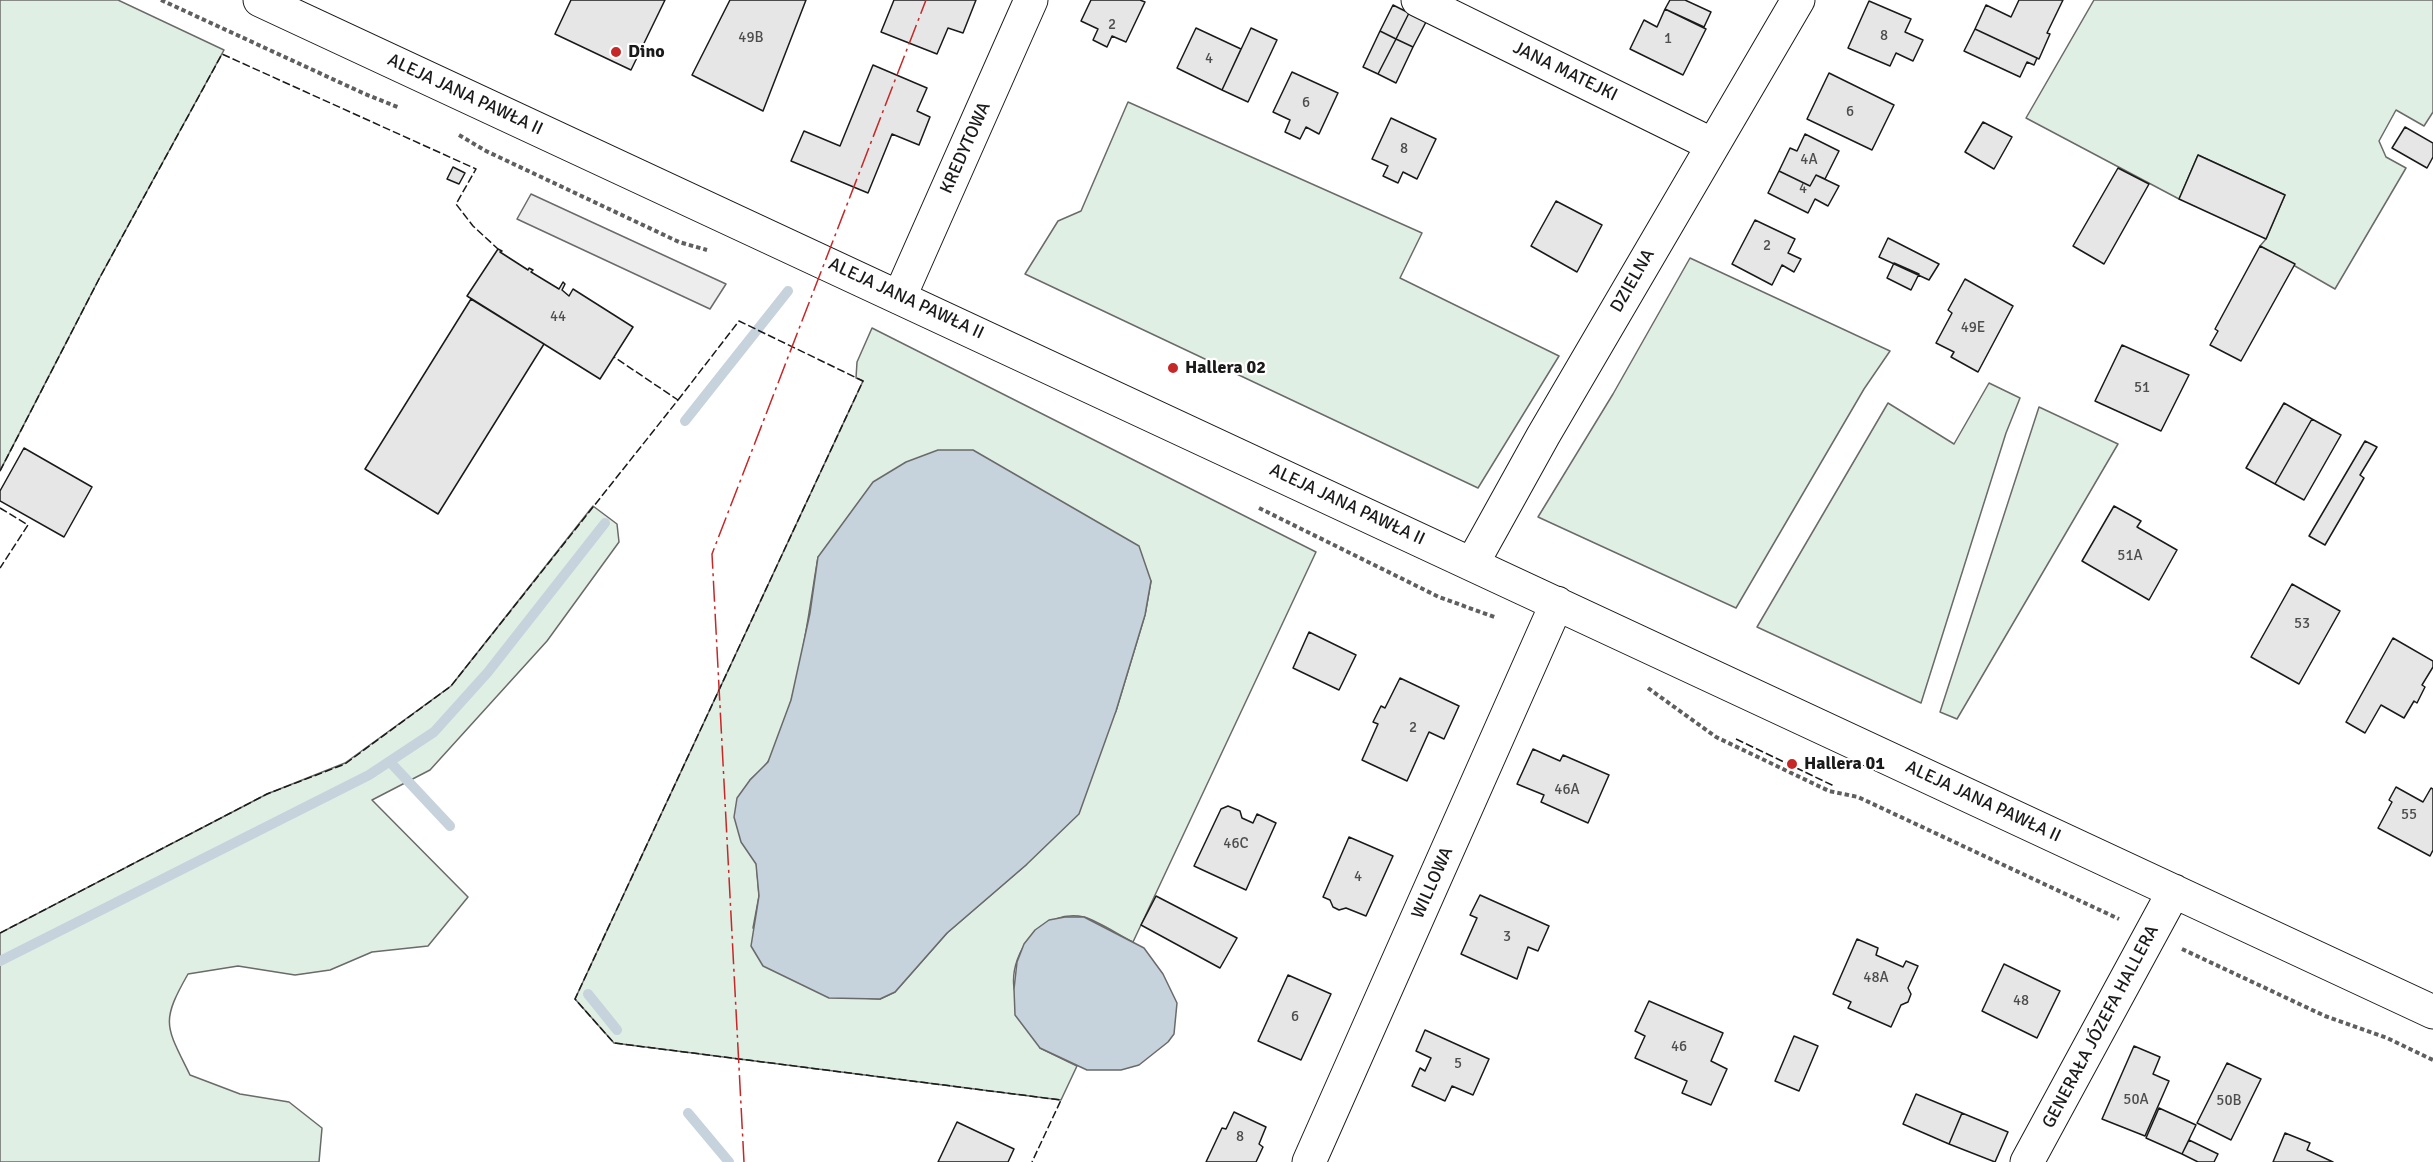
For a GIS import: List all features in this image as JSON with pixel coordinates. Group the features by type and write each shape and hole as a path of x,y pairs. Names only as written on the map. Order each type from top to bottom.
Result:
{"street":[{"name":"ALEJA JANA PAWŁA II","path":"260,0 900,296 2433,1012"},
{"name":"KREDYTOWA","path":"900,296 1031,0"},
{"name":"JANA MATEJKI","path":"1418,0 1713,145"},
{"name":"DZIELNA","path":"1472,564 1543,436 1798,0"},
{"name":"WILLOWA","path":"1309,1162 1557,603"},
{"name":"GENERAŁA JÓZEFA HALLERA","path":"2027,1162 2174,891"}],"path":[{"path":"161,0 365,94 409,111"},
{"path":"453,131 486,152 668,237 712,252"},
{"path":"1684,713 1716,737 1829,791 1858,797 2122,921"},
{"path":"2178,947 2325,1016 2387,1038 2433,1060"}],"green space":[{"path":"0,0 118,0 224,50 99,279 0,471"},
{"path":"2094,0 2433,0 2433,112 2424,126 2396,110 2379,141 2386,157 2406,168 2335,289 2260,246 2266,239 2285,195 2198,155 2179,199 2026,118"},
{"path":"1128,102 1422,233 1400,278 1559,356 1478,488 1025,274 1058,221 1081,211"},
{"path":"1690,258 1890,351 1864,389 1736,608 1538,517 1613,394"},
{"path":"872,328 1316,552 1133,942 1090,919 1069,916 1055,919 1043,926 1023,947 1014,974 1014,988 1018,1001 1040,1048 1077,1066 1061,1100 614,1043 575,999 863,381 856,378 857,362","holes":["818,557 1151,581 1145,615 1116,711 1026,865 947,933 895,992 880,999 861,998 753,928 759,896 750,780 769,760 788,712 801,660"]},
{"path":"1989,383 2020,398 2006,433 1921,703 1757,627 1888,403 1954,444"},
{"path":"2039,407 2118,444 1957,719 1940,712"},
{"path":"593,506 617,524 619,542 547,641 430,770 372,800 468,897 428,946 372,952 330,970 295,975 238,966 188,974 173,1004 169,1025 171,1034 190,1075 240,1094 289,1102 322,1128 319,1162 0,1162 0,933 267,794 345,763 451,686"}],"shaded area":[{"path":"531,194 726,284 710,309 517,219"},
{"path":"938,450 973,450 1139,546 1151,581 1145,615 1116,711 1079,814 1026,865 947,933 895,992 880,999 829,998 763,966 751,946 759,896 756,864 741,842 734,817 737,798 750,780 768,762 791,700 810,613 818,557 873,482 906,462"},
{"path":"1084,917 1144,948 1163,974 1177,1003 1174,1034 1168,1042 1139,1065 1121,1070 1087,1070 1040,1048 1015,1015 1014,989 1017,962 1024,944 1035,930 1049,920"}],"building":[{"name":"Dino","path":"571,0 665,0 631,70 555,34"},
{"path":"730,0 806,0 763,111 692,75"},
{"path":"894,0 976,0 963,33 948,28 937,54 881,32"},
{"path":"1091,0 1140,0 1145,2 1126,42 1112,36 1107,47 1093,40 1098,29 1081,21"},
{"path":"1670,0 1685,0 1711,12 1704,27 1665,9"},
{"path":"2019,0 2063,0 2047,33 2050,34 2039,59 1975,29 1986,5 2011,17"},
{"path":"1869,1 1911,19 1905,32 1923,40 1913,61 1896,53 1890,66 1848,48"},
{"path":"1393,5 1409,13 1396,39 1380,31"},
{"path":"1665,9 1706,29 1683,75 1630,49 1644,20 1657,27"},
{"path":"1409,13 1426,22 1413,47 1396,39"},
{"path":"1196,28 1241,49 1222,90 1177,68"},
{"path":"1251,28 1277,40 1248,102 1222,90"},
{"path":"1975,29 2037,58 2034,65 2027,62 2020,77 1964,51"},
{"path":"1380,31 1396,39 1378,74 1363,67"},
{"path":"1396,39 1413,47 1396,83 1378,74"},
{"path":"873,65 927,88 917,111 930,117 919,145 892,134 868,193 791,161 804,131 840,146"},
{"path":"1292,72 1338,93 1319,134 1306,127 1300,139 1285,132 1290,120 1273,112"},
{"path":"1829,73 1894,105 1872,150 1807,119"},
{"path":"1391,118 1436,139 1417,179 1403,172 1398,183 1383,176 1388,166 1372,159"},
{"path":"1983,122 2012,137 1994,169 1965,152"},
{"path":"2405,127 2433,143 2433,157 2427,168 2392,148"},
{"path":"1805,134 1839,151 1825,179 1816,175 1810,186 1779,171 1790,148 1797,151"},
{"path":"2198,155 2285,195 2266,239 2179,199"},
{"path":"453,167 465,173 459,184 447,179"},
{"path":"2118,168 2149,184 2104,264 2073,246"},
{"path":"1779,171 1810,186 1816,175 1839,186 1828,206 1815,199 1808,213 1768,193"},
{"path":"1556,201 1602,225 1577,272 1531,246"},
{"path":"1755,220 1795,239 1788,253 1801,259 1794,272 1782,265 1772,285 1732,264"},
{"path":"1888,238 1939,264 1929,280 1879,257"},
{"path":"2260,246 2295,264 2241,361 2210,345 2218,331 2215,329"},
{"path":"498,249 559,289 563,282 565,284 562,290 569,296 573,289 633,327 600,379 467,296"},
{"path":"1894,263 1919,274 1911,290 1887,278"},
{"path":"1965,279 2013,306 1978,372 1951,357 1954,352 1936,343 1952,313 1948,310"},
{"path":"471,299 544,344 438,514 365,469"},
{"path":"2122,345 2189,375 2161,431 2095,401"},
{"path":"2284,403 2312,419 2275,484 2246,468"},
{"path":"2312,419 2341,435 2304,500 2275,484"},
{"path":"2365,441 2377,447 2360,475 2364,478 2325,545 2309,536"},
{"path":"24,448 92,487 64,537 0,501 0,491"},
{"path":"2114,506 2141,521 2137,527 2177,550 2149,600 2082,561"},
{"path":"2292,584 2340,611 2299,684 2251,657"},
{"path":"1309,632 1356,655 1339,690 1293,668"},
{"path":"2393,638 2433,661 2433,667 2422,685 2425,687 2417,703 2414,701 2404,718 2381,705 2365,733 2346,722"},
{"path":"1400,678 1459,706 1444,739 1429,732 1407,781 1362,760 1378,724 1373,722 1381,706 1385,708"},
{"path":"1533,749 1560,761 1563,755 1609,775 1588,823 1541,802 1544,795 1517,784"},
{"path":"2396,787 2423,802 2431,788 2433,789 2433,850 2430,856 2378,828 2392,802 2389,800"},
{"path":"1228,806 1240,811 1242,818 1253,823 1257,814 1276,823 1246,890 1194,866 1221,809"},
{"path":"1349,837 1393,856 1366,916 1346,908 1339,910 1333,907 1330,900 1323,897"},
{"path":"1480,895 1549,926 1538,951 1528,947 1517,979 1461,954 1477,918 1470,915"},
{"path":"1156,896 1237,938 1220,968 1141,925"},
{"path":"1857,939 1878,948 1876,955 1903,967 1906,961 1918,966 1908,988 1911,994 1908,1002 1901,1005 1891,1027 1848,1008 1851,1002 1833,994"},
{"path":"2004,964 2060,991 2037,1038 1982,1011"},
{"path":"1288,975 1331,994 1301,1060 1258,1041"},
{"path":"1649,1001 1723,1033 1711,1061 1727,1069 1711,1105 1682,1093 1687,1081 1635,1058 1645,1036 1635,1031"},
{"path":"1425,1030 1489,1059 1473,1095 1452,1086 1445,1101 1412,1086 1420,1068 1425,1071 1431,1058 1416,1051"},
{"path":"1794,1036 1818,1046 1799,1091 1775,1081"},
{"path":"2134,1046 2160,1057 2153,1074 2169,1081 2145,1136 2102,1119"},
{"path":"2227,1063 2261,1079 2231,1140 2197,1123"},
{"path":"1916,1094 1962,1113 1949,1144 1903,1124"},
{"path":"2159,1108 2196,1125 2182,1154 2146,1138"},
{"path":"1234,1112 1266,1127 1259,1144 1263,1147 1256,1162 1206,1162 1222,1128 1226,1129"},
{"path":"1962,1113 2008,1132 1995,1162 1949,1144"},
{"path":"957,1122 1014,1149 1008,1162 938,1162"},
{"path":"2285,1133 2310,1143 2307,1150 2333,1162 2273,1162"},
{"path":"2189,1140 2218,1154 2214,1162 2198,1162 2182,1154"}],"waterway":[{"path":"685,421 788,291"},
{"path":"0,961 369,775 434,732 488,672 605,523"},
{"path":"390,762 450,826"},
{"path":"588,994 617,1030"},
{"path":"688,1113 729,1162"}],"fence":[{"path":"0,471 99,279 222,54 476,169 456,204 473,226 498,249"},
{"path":"678,400 739,321 863,381 575,999 614,1043 1061,1100 1032,1162"},
{"path":"0,933 267,794 345,764 451,686 678,400 614,357"},
{"path":"0,508 28,525 0,568"},
{"path":"1736,739 1834,786"}],"power":[{"path":"744,1162 712,554 926,0"}],"place":[{"name":"Dino","path":"616,52"},
{"name":"Hallera 02","path":"1173,368"},
{"name":"Hallera 01","path":"1792,764"}]}
